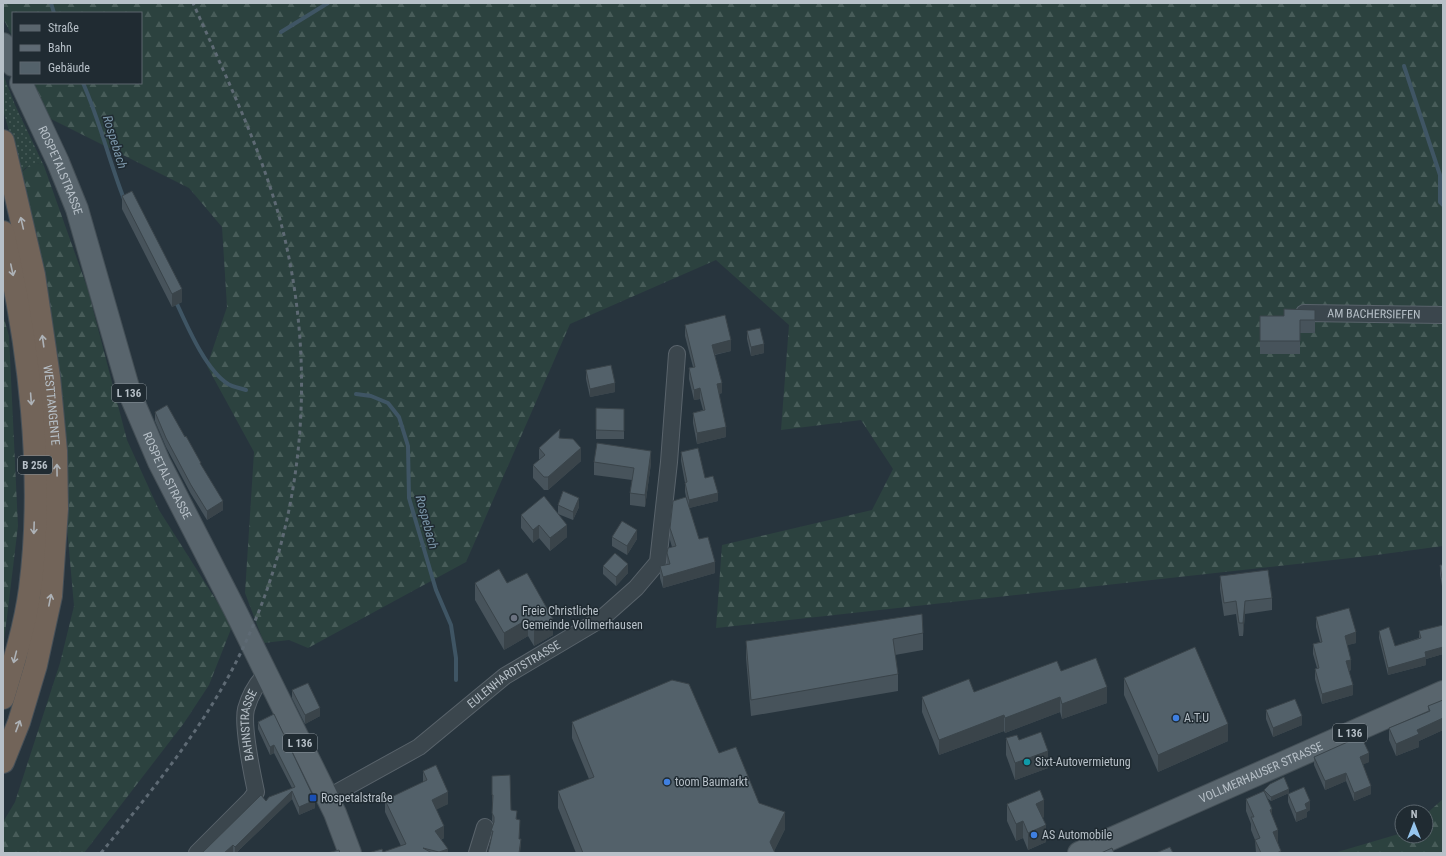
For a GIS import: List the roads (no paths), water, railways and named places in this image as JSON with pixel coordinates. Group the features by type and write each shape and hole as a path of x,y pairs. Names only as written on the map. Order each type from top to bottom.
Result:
{"highway":[{"name":"WESTTANGENTE","path":"3,141 34,275 48,369 56,451 57,509 50,603 34,672 19,722 3,762"},
{"name":"WESTTANGENTE","path":"3,232 13,274 31,394 36,489 30,590 15,659 3,698"}],"main road":[{"name":"ROSPETALSTRASSE","path":"21,84 58,162 77,209 130,394 159,462 335,813 350,853"},
{"name":"VOLLMERHAUSER STRASSE","path":"1080,853 1443,692"}],"street":[{"name":"AM BACHERSIEFEN","path":"1304,313 1443,315"},
{"name":"EULENHARDTSTRASSE","path":"327,798 419,747 505,676 600,619 636,588 658,562 670,462 677,354"},
{"name":"BAHNSTRASSE","path":"197,853 251,799 256,792 246,734 246,710 257,683 266,674"},
{"path":"477,853 485,827"}],"waterway":[{"name":"Rospebach","path":"51,3 54,12"},
{"path":"281,32 328,3"},
{"path":"1404,66 1440,175 1440,202 1443,205"},
{"name":"Rospebach","path":"83,84 124,199"},
{"name":"Rospebach","path":"177,304 198,348 212,369 228,384 246,390"},
{"name":"Rospebach","path":"356,394 371,396 388,403 399,417 408,446 409,498 436,590 451,625 456,658 456,680"}],"railway":[{"path":"101,853 151,791 183,748 226,681 252,629 272,574 287,518 297,461 301,404 300,346 294,288 283,231 265,172 243,115 193,3"}],"place":[{"name":"Freie Christliche Gemeinde Vollmerhausen","path":"514,618"},
{"name":"A.T.U","path":"1176,718"},
{"name":"Sixt-Autovermietung","path":"1027,762"},
{"name":"toom Baumarkt","path":"667,782"},
{"name":"Rospetalstraße","path":"313,798"},
{"name":"AS Automobile","path":"1034,835"}]}
